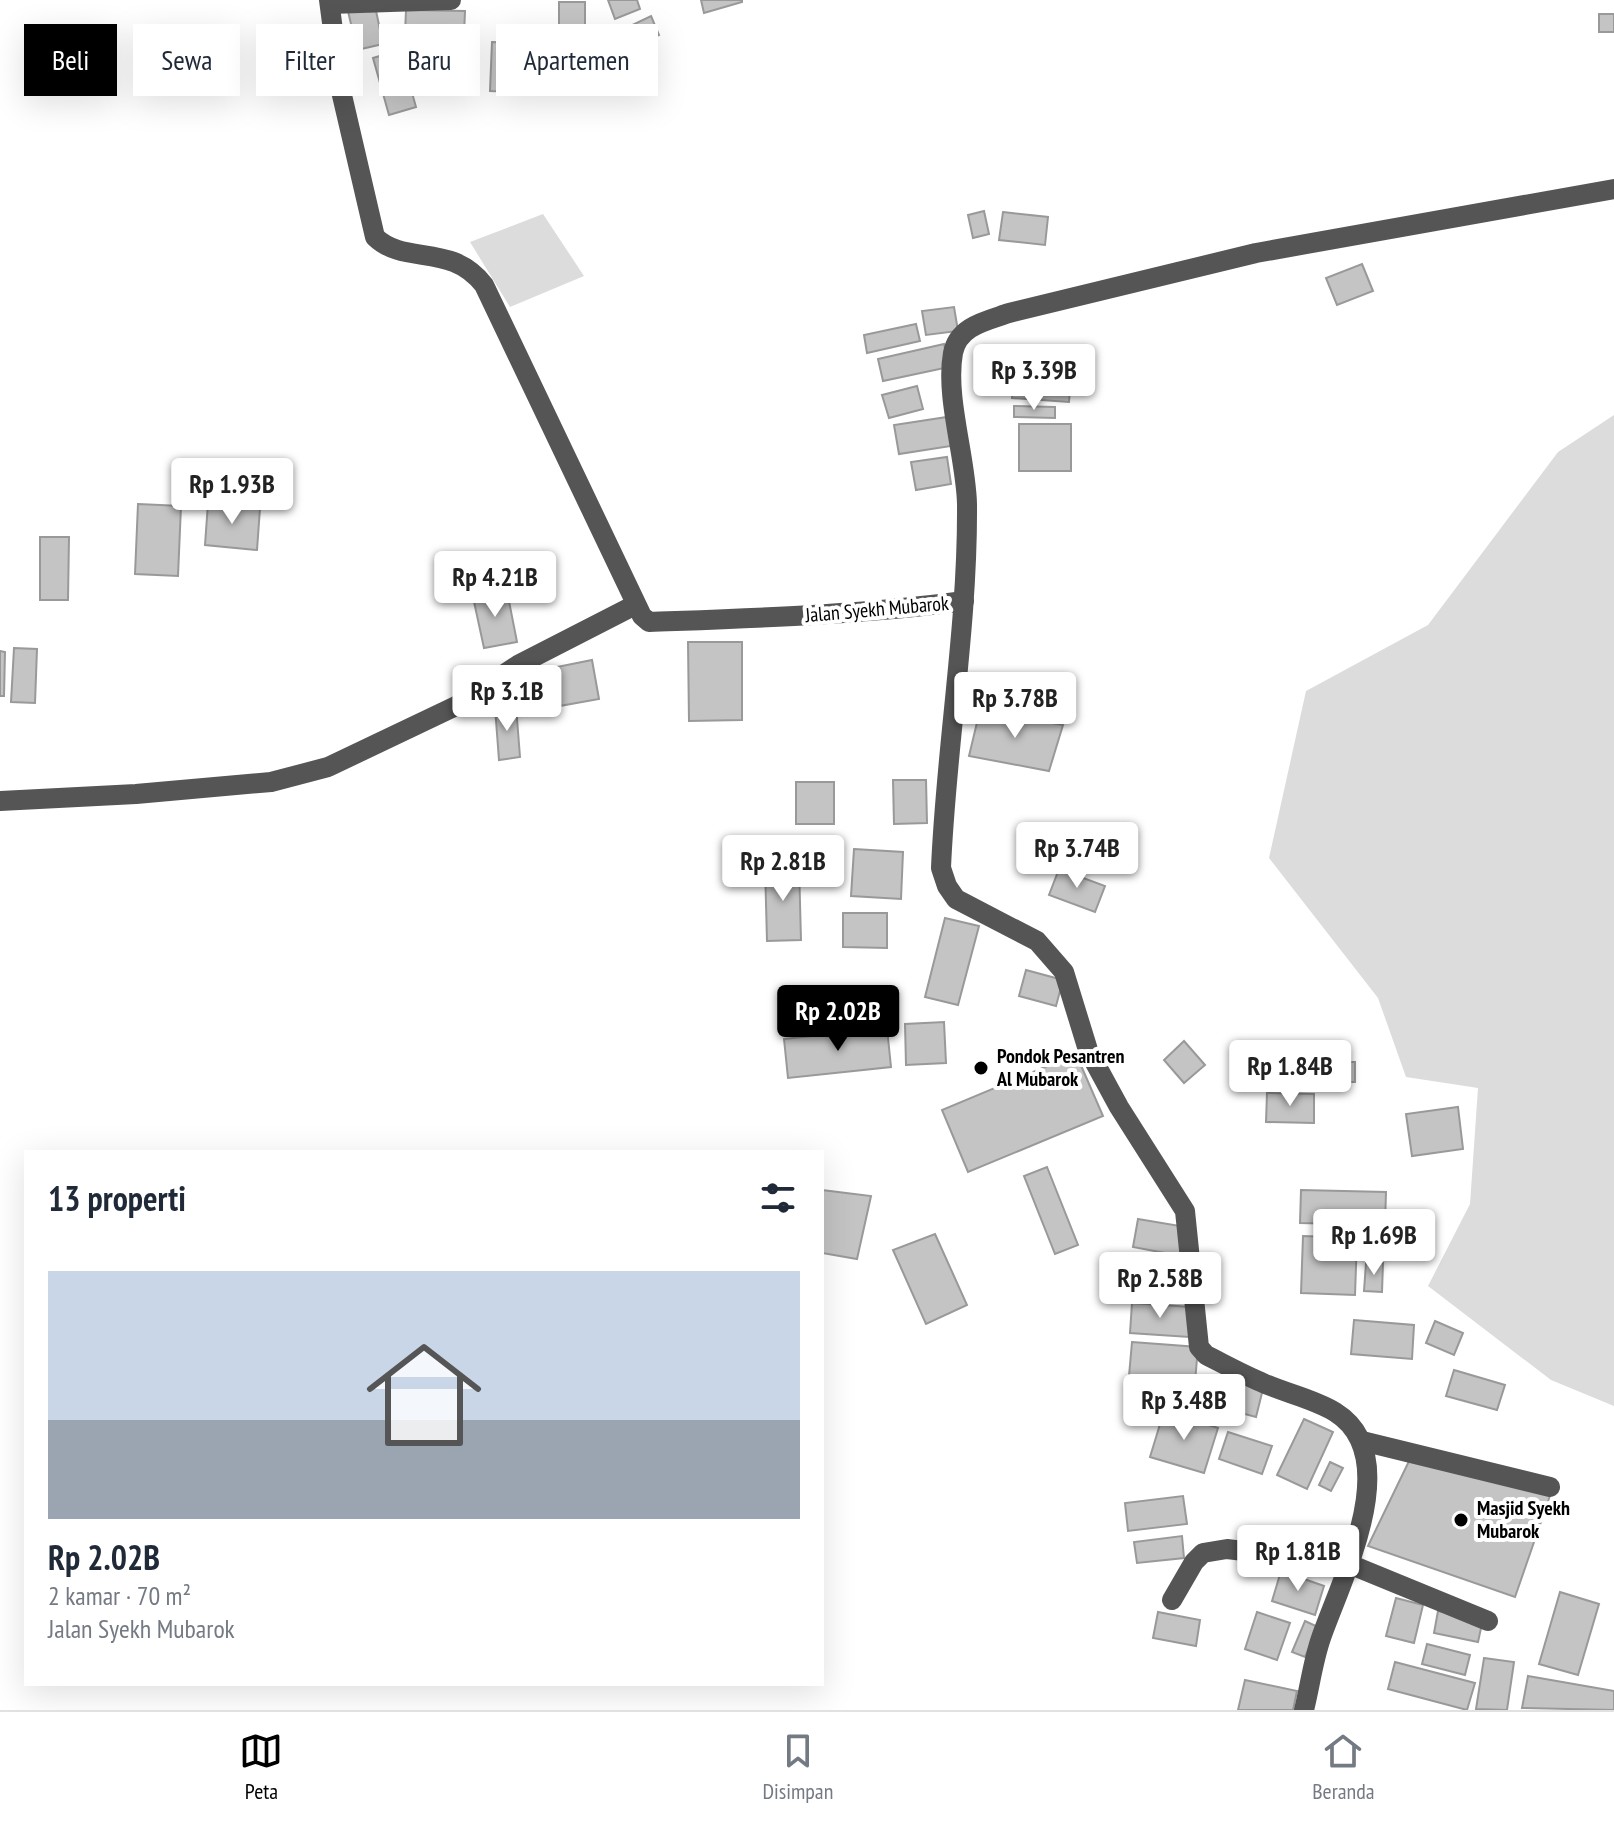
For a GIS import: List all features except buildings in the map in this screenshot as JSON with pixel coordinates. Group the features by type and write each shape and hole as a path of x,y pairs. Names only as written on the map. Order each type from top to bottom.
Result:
{"street":[{"path":"0,801 136,794 271,782 328,767 456,706 518,665 635,605 484,285 463,264 439,256 384,246 375,237 341,91 330,2 451,0"},
{"path":"964,601 967,503 963,453 953,394 953,353 959,339 971,326 1009,313 1256,253 1614,189"},
{"name":"Jalan Syekh Mubarok","path":"635,605 649,622 836,613 964,601 941,868 947,886 956,899 968,908 1037,941 1064,972 1088,1050 1119,1107 1185,1211 1199,1347 1206,1355 1260,1382 1334,1412 1348,1423 1362,1441"},
{"path":"1304,1710 1320,1642 1349,1564 1369,1483 1362,1441 1550,1487"},
{"path":"1172,1600 1194,1562 1207,1550 1227,1549 1349,1564 1488,1621"}],"shaded area":[{"path":"543,214 584,276 510,307 470,242"},
{"path":"1614,415 1614,1406 1551,1380 1428,1286 1470,1204 1478,1088 1406,1077 1378,998 1269,858 1306,691 1428,625 1558,452"}],"place":[{"name":"Pondok Pesantren Al Mubarok","path":"981,1068"},
{"name":"Masjid Syekh Mubarok","path":"1461,1520"}]}
